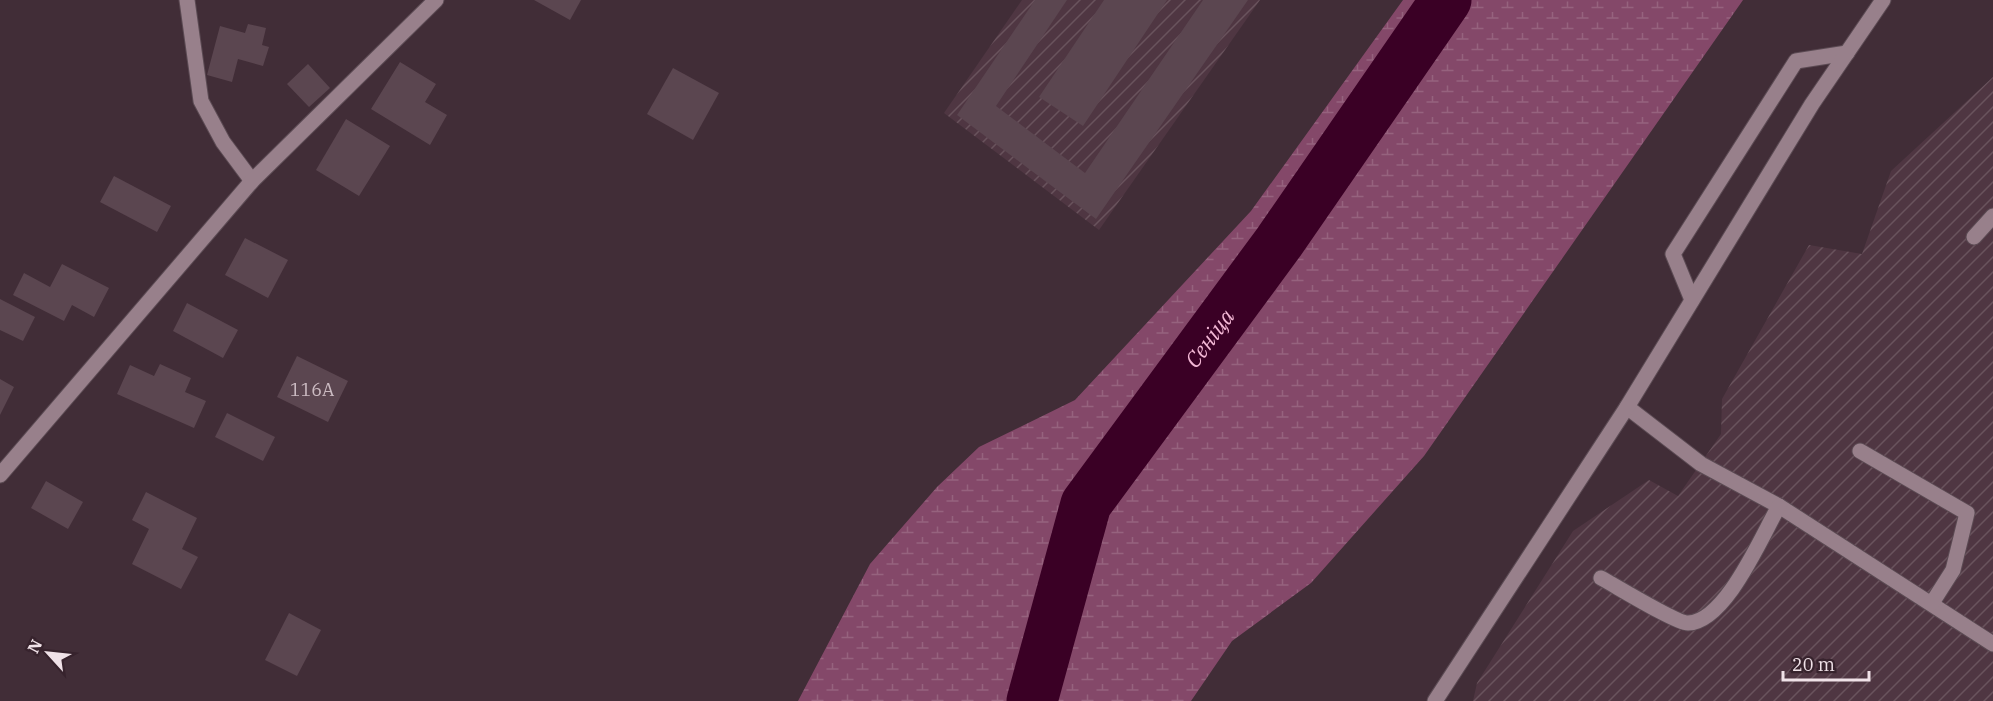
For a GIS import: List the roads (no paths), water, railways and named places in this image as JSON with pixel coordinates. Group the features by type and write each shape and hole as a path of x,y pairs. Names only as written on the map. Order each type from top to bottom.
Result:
{"street":[{"path":"187,0 201,101 223,142 252,181"},
{"path":"0,475 252,181 436,0"},
{"path":"1435,701 1627,407 1812,104 1883,0"},
{"path":"1692,300 1674,254 1796,61 1847,53"},
{"path":"1974,237 1993,216"},
{"path":"1627,407 1701,464 1779,506 1993,644"},
{"path":"1860,451 1967,513 1953,570 1932,603"},
{"path":"1601,578 1686,623 1703,620 1728,597 1779,506"}],"waterway":[{"name":"Сеніца","path":"1032,701 1086,504 1279,242 1446,0"}]}
